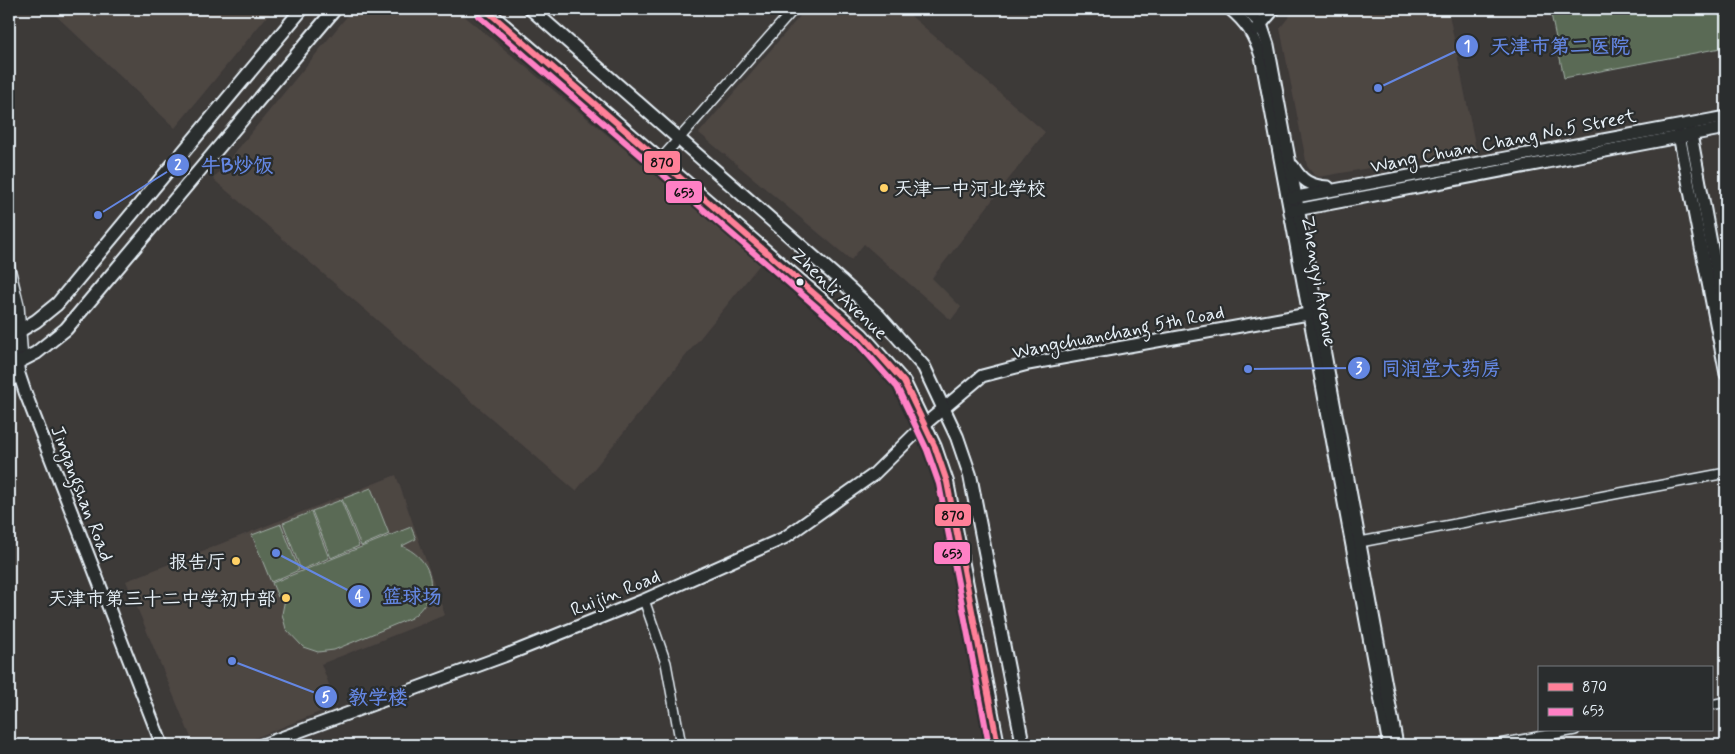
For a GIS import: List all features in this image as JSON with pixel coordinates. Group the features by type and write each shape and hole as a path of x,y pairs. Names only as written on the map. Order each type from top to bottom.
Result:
{"main road":[{"path":"57,304 297,9"},
{"path":"12,335 36,321 57,304 302,9"},
{"path":"16,364 53,341 66,329 333,9"},
{"name":"Zhenli Avenue","path":"485,9 862,335 904,382 925,424 947,482 998,745"},
{"name":"Zhenli Avenue","path":"531,9 879,316 924,367 944,406 970,476 1024,745"}],"street":[{"path":"660,159 794,9"},
{"name":"Zhengyi Avenue","path":"1230,9 1247,24 1257,29"},
{"name":"Zhengyi Avenue","path":"1246,9 1268,45 1291,198 1355,543 1388,745"},
{"path":"1257,29 1274,9"},
{"name":"Wang Chuan Chang No.5 Street","path":"1294,210 1684,130 1726,117"},
{"name":"Wang Chuan Chang No.5 Street","path":"1291,198 1684,130 1726,128"},
{"path":"1684,130 1726,324"},
{"path":"1684,130 1726,374"},
{"path":"1284,160 1305,182 1335,192"},
{"name":"Zhengyi Avenue","path":"1294,210 1308,314 1397,745"},
{"path":"9,264 19,305 12,335"},
{"path":"9,281 13,305 12,335"},
{"name":"Wangchuanchang 5th Road","path":"944,406 982,376 1028,364 1308,314"},
{"name":"Jingangshan Road","path":"12,335 16,364 25,392 162,745"},
{"name":"Jingangshan Road","path":"16,364 66,485 168,745"},
{"name":"Ruijin Road","path":"262,745 504,656 644,600 784,538 873,475 944,406"},
{"path":"1355,543 1726,473"},
{"path":"644,600 666,663 681,745"},
{"path":"1712,705 1726,702"},
{"path":"1494,745 1563,732"}],"shaded area":[{"path":"49,9 273,9 175,128"},
{"path":"353,9 456,9 761,263 576,491 213,179"},
{"name":"天津一中河北学校","path":"806,9 903,9 1045,132 932,278 961,307 951,320 864,244 851,260 699,133"},
{"path":"1295,9 1448,9 1476,149 1319,177 1314,175 1307,166 1280,28"},
{"name":"天津市第三十二中学初中部","path":"396,475 445,615 321,664 337,705 238,745 194,745 126,581"}],"green space":[{"path":"1550,9 1726,9 1726,47 1564,78"},
{"path":"371,488 389,534 361,546 342,499"},
{"path":"341,500 359,546 331,558 312,511"},
{"path":"311,512 329,558 301,570 283,523"},
{"path":"281,524 299,570 271,582 252,535"},
{"path":"411,527 416,539 402,546 422,560 430,579 427,599 421,609 411,618 334,650 318,652 303,647 286,629 282,614 286,594 278,597 272,583"}],"transit line":[{"name":"870","path":"485,9 862,335 904,382 935,447 947,482 998,745"},
{"name":"653","path":"479,16 856,341 897,387 927,450 939,484 989,745"}],"place":[{"name":"天津市第二医院","path":"1378,88"},
{"name":"天津一中河北学校","path":"884,188"},
{"name":"牛B炒饭","path":"98,215"},
{"name":"同润堂大药房","path":"1248,369"},
{"name":"篮球场","path":"276,553"},
{"name":"报告厅","path":"236,561"},
{"name":"天津市第三十二中学初中部","path":"286,598"},
{"name":"教学楼","path":"232,661"}]}
